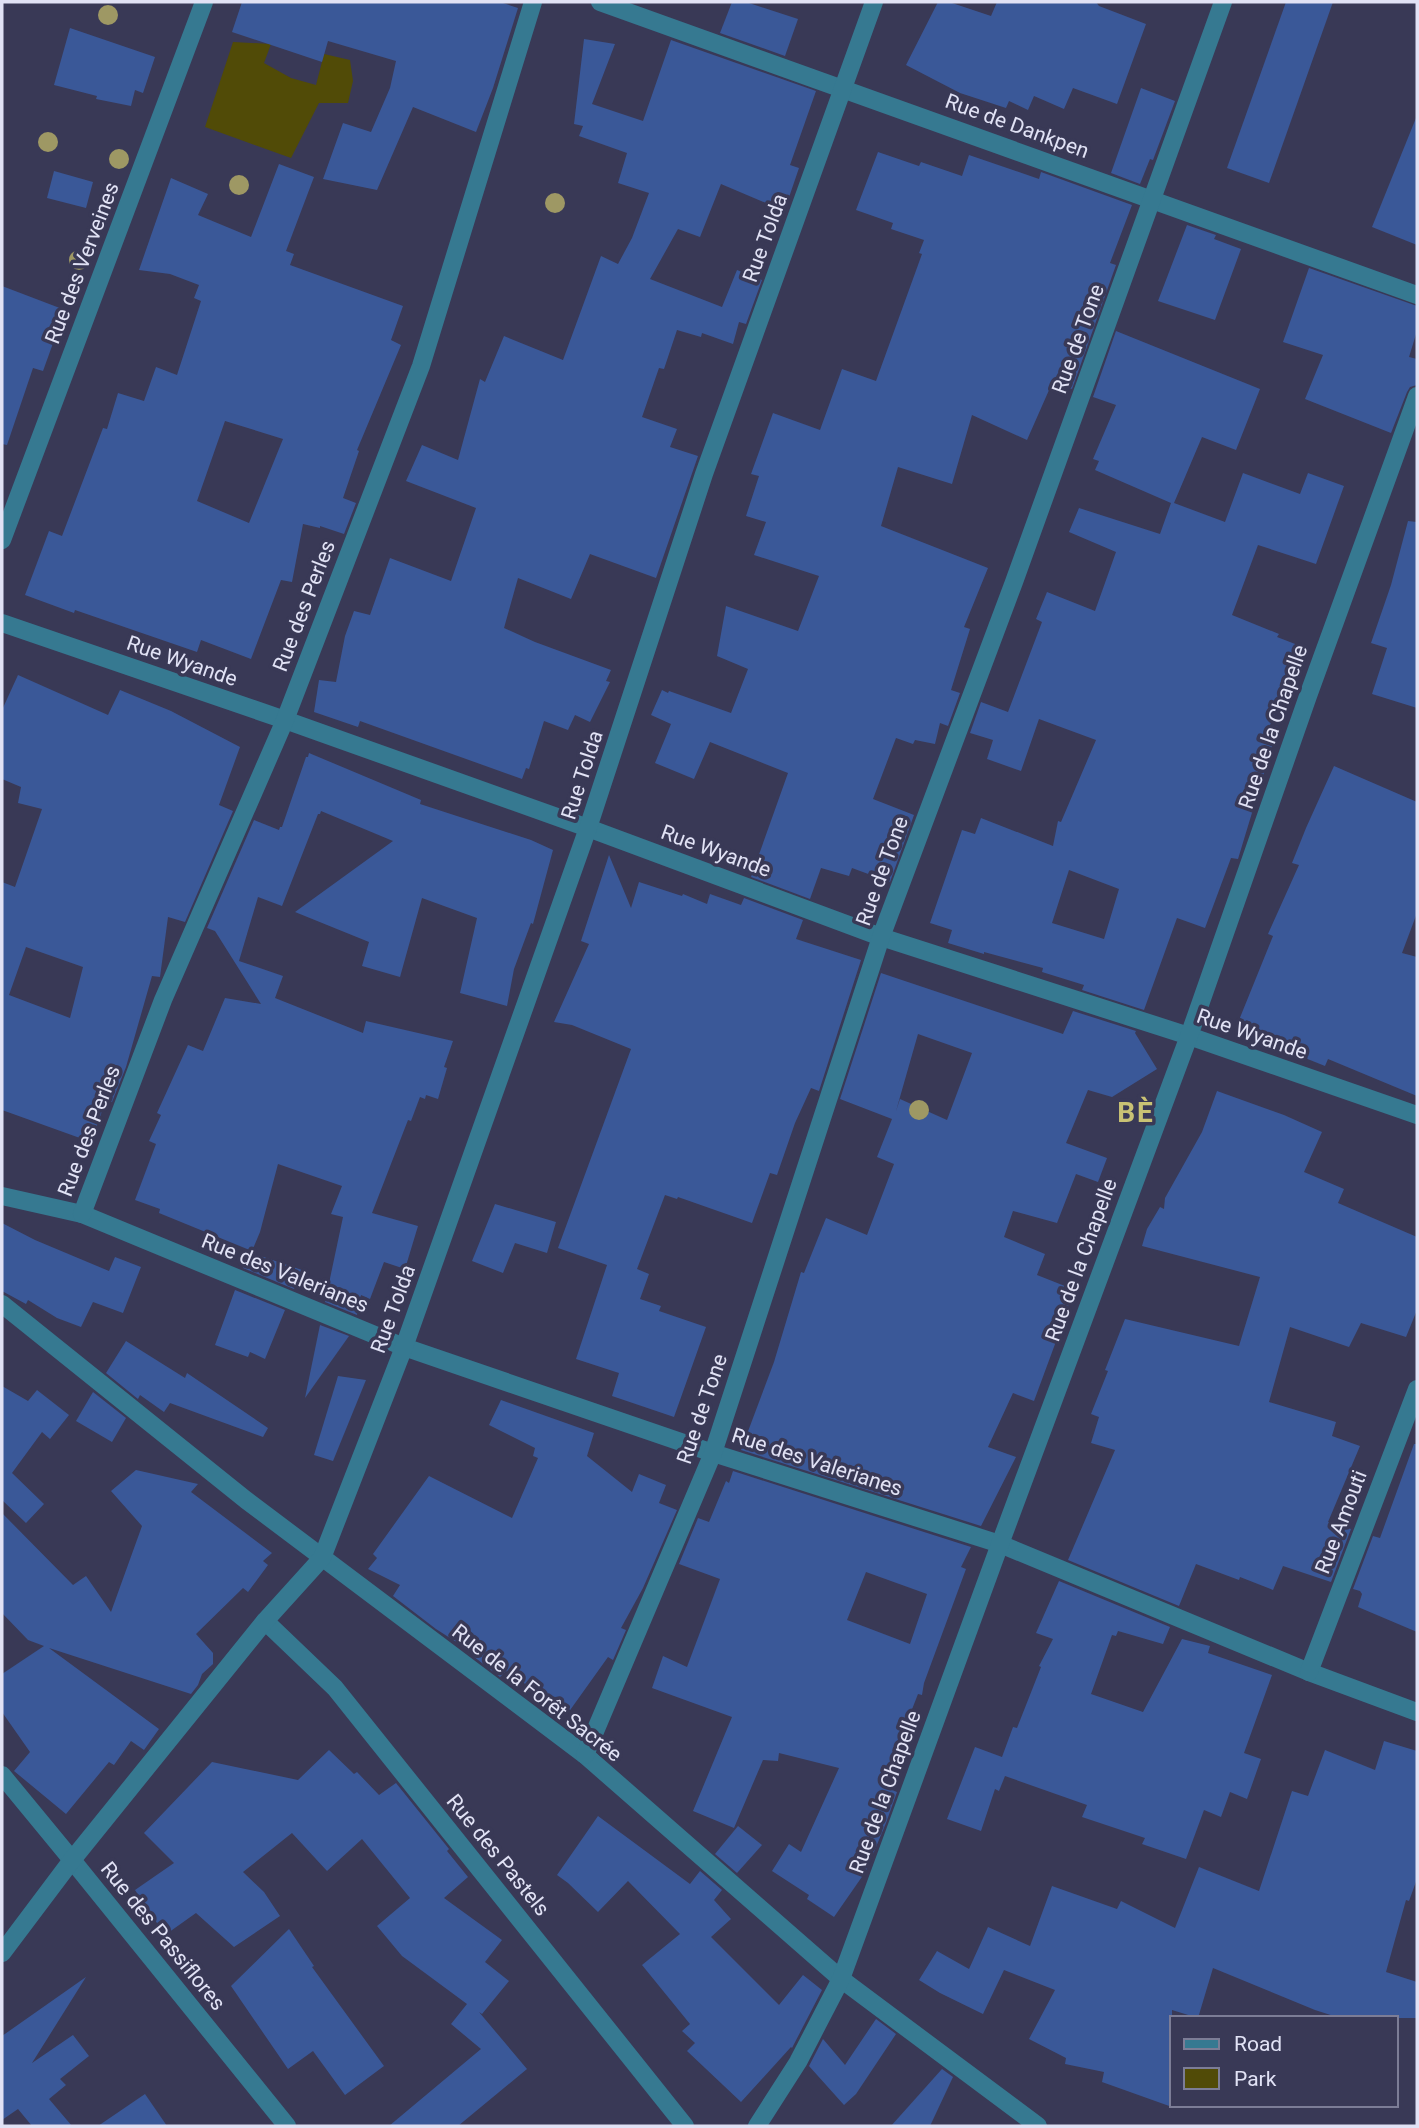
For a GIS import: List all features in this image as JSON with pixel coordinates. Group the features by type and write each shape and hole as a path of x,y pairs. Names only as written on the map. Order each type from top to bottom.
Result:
{"street":[{"name":"Rue des Verveines","path":"2,540 204,2"},
{"name":"Rue des Perles","path":"82,1214 163,1000 285,720 421,366 533,2"},
{"name":"Rue de Dankpen","path":"600,2 1417,295"},
{"name":"Rue Tolda","path":"322,1558 404,1347 588,828 705,474 874,2"},
{"name":"Rue de Tone","path":"585,1755 713,1453 881,937 1014,582 1223,2"},
{"name":"Rue de la Chapelle","path":"757,2126 799,2062 841,1979 1189,1036 1417,396"},
{"name":"Rue Wyande","path":"2,623 588,828 881,937 1189,1036 1417,1115"},
{"name":"Rue des Valerianes","path":"2,1196 82,1214 404,1347 713,1453 1000,1544 1309,1672 1417,1712"},
{"name":"Rue de la Forêt Sacrée","path":"2,1304 246,1500 585,1755 841,1979 1038,2126"},
{"name":"Rue Amouti","path":"1309,1672 1417,1389"},
{"path":"2,1953 72,1860 265,1621 322,1558"},
{"name":"Rue des Pastels","path":"265,1621 335,1688 685,2126"},
{"name":"Rue des Passiflores","path":"2,1775 287,2126"}],"green space":[{"path":"233,42 271,44 264,63 291,78 316,85 324,54 350,60 353,81 348,103 319,103 291,158 205,127"}],"building":[{"path":"242,2 500,2 518,8 476,132 413,107 377,190 323,179 343,123 371,132 390,88 396,61 328,41 322,62 232,32"},
{"path":"732,2 746,2 798,19 785,56 720,33"},
{"path":"938,2 949,2 991,16 997,2 1096,2 1099,6 1146,24 1117,104 1073,88 1064,109 1034,96 1028,110 1009,101 1006,108 960,93 906,65"},
{"path":"1286,2 1333,2 1269,183 1227,168"},
{"path":"70,28 155,57 143,93 135,90 131,106 96,99 97,96 54,85"},
{"path":"584,39 615,44 592,104 643,121 671,40 816,91 790,165 799,168 785,209 721,184 700,237 678,229 650,279 722,307 737,270 762,280 746,324 739,322 733,344 702,333 701,337 677,330 664,369 659,368 642,417 677,429 670,447 698,456 656,578 590,554 571,599 518,578 504,628 611,670 606,681 610,682 590,722 575,715 568,730 544,721 529,769 526,768 522,779 360,721 358,727 314,712 319,680 336,682 345,636 354,611 370,615 390,558 451,581 476,508 406,481 422,445 458,460 480,379 485,382 504,336 563,360 601,256 618,264 632,238 649,193 618,183 627,153 579,136 583,126 574,124"},
{"path":"1141,88 1175,101 1153,160 1150,159 1140,184 1111,173"},
{"path":"1417,118 1417,245 1372,227"},
{"path":"878,152 919,166 921,162 962,176 969,155 1039,179 1041,172 1132,205 1110,263 1116,265 1072,389 1053,381 1027,440 972,415 952,484 898,467 881,526 988,568 964,627 970,629 951,690 960,693 948,726 940,723 935,744 915,740 913,744 896,738 873,799 914,815 890,882 852,868 849,876 821,868 810,899 751,877 788,773 710,742 694,779 655,763 671,724 651,715 662,690 731,713 748,669 717,656 726,606 798,631 819,576 754,555 766,522 746,516 759,476 751,474 773,413 820,430 842,369 876,381 922,254 919,253 924,240 891,229 893,223 856,210"},
{"path":"279,164 314,177 286,251 294,254 290,265 403,306 391,340 401,345 357,450 359,451 343,498 356,503 344,534 303,524 292,582 281,580 251,659 201,640 197,652 25,595 49,531 62,536 103,428 107,429 118,393 144,401 156,367 177,375 201,301 194,298 199,285 170,274 139,270 171,178 208,194 198,215 251,237","holes":["225,421 283,439 249,523 197,501"]},
{"path":"54,171 93,182 86,208 47,198"},
{"path":"1187,225 1216,235 1214,239 1241,249 1215,320 1158,301"},
{"path":"1309,268 1417,306 1417,331 1409,357 1417,359 1417,385 1410,387 1407,392 1391,433 1305,399 1323,355 1283,342"},
{"path":"2,286 65,310 43,371 33,368 7,445 2,444"},
{"path":"1116,331 1260,389 1236,450 1202,437 1174,503 1225,522 1243,473 1300,494 1308,473 1344,486 1316,564 1258,545 1232,615 1303,647 1270,725 1278,727 1238,859 1231,858 1205,928 1177,918 1144,1010 1082,990 1084,985 1042,972 1043,968 948,943 952,930 930,923 962,830 975,834 981,818 1053,846 1058,821 1061,822 1096,740 1039,719 1021,771 987,759 993,740 970,733 981,702 1008,712 1042,622 1036,619 1047,592 1095,611 1116,552 1069,532 1079,508 1160,534 1171,503 1095,470 1099,461 1093,459 1116,405 1093,397","holes":["1069,870 1119,889 1104,939 1052,923"]},
{"path":"1408,521 1417,522 1417,708 1372,694 1387,648 1371,643 1391,585"},
{"path":"18,675 108,715 120,690 171,711 240,747 219,805 233,811 185,922 168,917 160,977 152,976 126,1067 112,1102 106,1100 91,1142 2,1110 2,882 15,887 42,809 18,803 21,787 2,779 2,710","holes":["26,947 83,967 70,1018 9,995"]},
{"path":"309,753 421,800 420,804 531,840 553,850 533,924 531,923 514,969 507,1006 460,993 477,918 422,898 400,977 362,966 369,942 295,912 393,841 321,811 282,906 258,897 239,961 283,976 275,998 363,1033 366,1021 453,1041 444,1067 447,1068 438,1099 426,1095 425,1099 420,1097 411,1121 408,1120 372,1213 418,1226 405,1269 384,1262 370,1299 361,1295 357,1315 325,1302 343,1217 331,1214 342,1186 278,1164 260,1232 252,1251 159,1213 160,1209 135,1200 156,1144 149,1141 161,1115 157,1113 188,1045 203,1051 225,998 261,1004 215,931 207,928 254,820 279,830 282,827"},
{"path":"1334,766 1417,802 1417,913 1402,953 1417,957 1417,1096 1328,1059 1325,1066 1235,1030 1273,936 1268,934 1299,865 1292,863"},
{"path":"609,855 631,908 639,882 682,896 683,894 707,904 710,894 741,905 744,898 803,920 796,939 861,960 819,1091 811,1088 795,1123 777,1175 770,1173 752,1223 665,1195 637,1269 649,1274 640,1299 661,1306 659,1311 706,1327 674,1417 612,1396 619,1373 576,1359 607,1265 558,1248 631,1049 572,1025 554,1022 589,944 581,941"},
{"path":"881,973 1063,1034 1073,1011 1136,1031 1157,1069 1112,1097 1088,1090 1066,1143 1107,1158 1098,1182 1076,1174 1057,1223 1013,1211 1004,1237 1045,1254 1037,1275 1075,1290 1034,1401 1013,1393 988,1447 1016,1457 981,1526 741,1450 774,1362 801,1272 804,1273 826,1218 867,1235 894,1164 877,1157 892,1119 840,1099","holes":["918,1034 972,1053 947,1120 900,1099 896,1111"]},
{"path":"1217,1091 1322,1132 1304,1172 1344,1189 1338,1203 1417,1237 1417,1310 1406,1337 1361,1323 1349,1347 1290,1327 1269,1402 1336,1422 1332,1436 1360,1446 1328,1522 1351,1529 1331,1582 1283,1566 1273,1590 1196,1564 1179,1606 1068,1560 1115,1450 1091,1443 1099,1417 1091,1414 1125,1319 1239,1346 1260,1277 1142,1246 1147,1229 1160,1207 1164,1209 1165,1198 1202,1132"},
{"path":"495,1204 556,1222 547,1253 515,1243 503,1273 472,1261"},
{"path":"2,1223 109,1271 115,1257 141,1267 123,1313 93,1302 81,1327 57,1318 28,1300 26,1304 2,1291"},
{"path":"249,1252 302,1270 294,1289 243,1268"},
{"path":"235,1290 285,1310 265,1359 250,1352 248,1357 215,1345"},
{"path":"320,1325 349,1336 305,1398"},
{"path":"126,1341 185,1378 187,1373 268,1428 263,1437 170,1403 164,1412 140,1395 138,1399 106,1373"},
{"path":"338,1376 366,1380 333,1461 314,1455"},
{"path":"2,1386 28,1401 37,1390 69,1415 50,1439 42,1432 12,1473 44,1504 26,1523 2,1500"},
{"path":"93,1392 126,1418 112,1442 76,1421"},
{"path":"501,1400 594,1433 587,1456 632,1492 639,1474 666,1485 659,1503 677,1510 643,1588 621,1628 626,1630 613,1660 608,1657 568,1713 506,1671 500,1677 473,1656 475,1654 436,1629 393,1596 400,1585 368,1569 377,1558 373,1554 429,1476 512,1518 538,1458 533,1456 535,1448 489,1425"},
{"path":"1414,1444 1417,1444 1417,1632 1358,1607 1362,1594 1353,1589 1373,1536 1380,1538"},
{"path":"136,1470 198,1484 191,1492 272,1553 263,1561 268,1565 248,1592 243,1588 196,1634 213,1653 213,1664 202,1674 191,1694 49,1648 159,1729 144,1750 131,1741 114,1765 109,1762 66,1814 14,1771 30,1752 2,1712 2,1674 44,1646 28,1640 2,1613 2,1513 73,1585 86,1576 111,1612 142,1526 111,1491"},
{"path":"733,1471 971,1547 961,1567 966,1569 922,1695 918,1694 882,1786 897,1792 886,1823 866,1871 834,1917 807,1899 809,1895 772,1871 789,1844 801,1852 839,1768 779,1753 778,1761 763,1760 734,1828 693,1811 732,1717 652,1688 663,1656 687,1667 720,1579 679,1564 698,1518 709,1522 726,1481 729,1483","holes":["866,1572 927,1594 910,1644 847,1620"]},
{"path":"1059,1581 1170,1627 1163,1644 1118,1631 1116,1636 1112,1635 1091,1694 1143,1712 1182,1639 1210,1646 1208,1653 1272,1675 1244,1753 1261,1759 1247,1799 1230,1792 1221,1817 1204,1810 1186,1859 1142,1844 1145,1838 1082,1817 1087,1805 1005,1776 999,1791 995,1789 981,1831 947,1819 975,1747 1002,1757 1013,1727 1017,1728 1041,1667 1039,1666 1053,1639 1036,1633"},
{"path":"1384,1741 1417,1751 1417,1879 1409,1901 1406,1900 1386,1972 1417,1982 1417,2018 1334,2016 1213,1968 1199,2016 1172,2010 1170,2016 1170,2106 1102,2082 1104,2072 1065,2064 1066,2058 1029,2039 1055,1990 1004,1970 983,2014 919,1980 937,1951 969,1969 988,1927 1030,1946 1052,1886 1117,1909 1121,1901 1175,1928 1199,1867 1259,1891 1292,1791 1308,1796 1325,1750 1375,1770"},
{"path":"329,1750 354,1774 357,1772 379,1795 396,1783 468,1877 444,1898 502,1940 485,1962 509,1981 482,2014 479,2012 527,2069 458,2126 389,2126 481,2049 451,2024 467,2004 402,1956 377,1926 410,1898 362,1839 327,1871 292,1833 243,1872 264,1892 280,1916 234,1947 196,1913 165,1935 135,1890 174,1863 144,1833 212,1762 298,1780"},
{"path":"598,1816 690,1884 700,1871 722,1890 714,1900 731,1919 711,1937 779,2005 803,1975 822,1990 792,2048 741,2102 687,2051 695,2043 682,2031 690,2024 642,1965 680,1934 628,1881 598,1912 557,1875"},
{"path":"738,1826 762,1845 737,1873 715,1854"},
{"path":"289,1929 314,1966 312,1967 384,2066 345,2095 313,2051 288,2069 231,1986"},
{"path":"86,1977 32,2063 73,2035 89,2056 60,2079 66,2085 49,2099 72,2126 32,2126 18,2109 2,2120 2,2036"},
{"path":"876,2019 896,2034 856,2094 844,2105 809,2066 823,2039 845,2065"},
{"path":"942,2069 953,2077 930,2126 891,2126"},
{"path":"145,2094 167,2126 98,2126"}],"district":[{"name":"BÈ","path":"1136,1112"}]}
